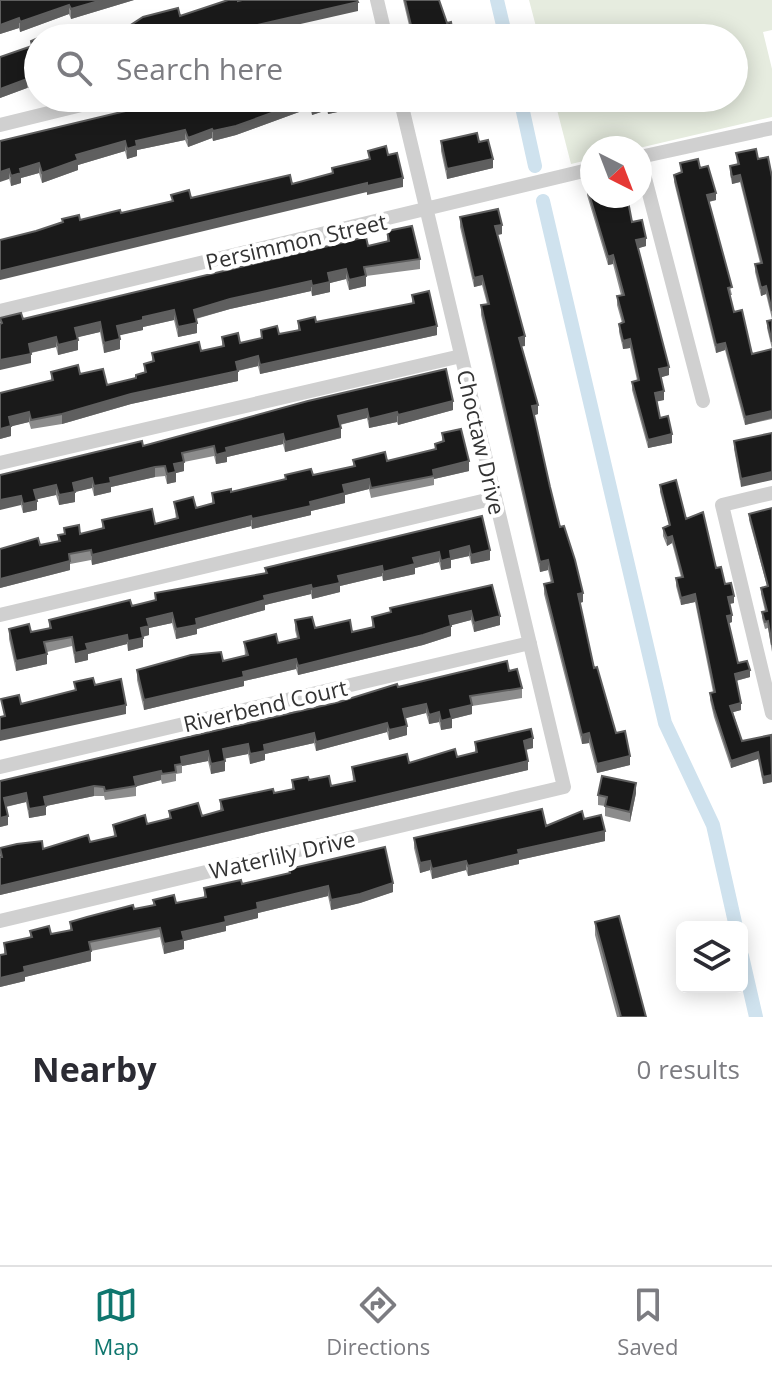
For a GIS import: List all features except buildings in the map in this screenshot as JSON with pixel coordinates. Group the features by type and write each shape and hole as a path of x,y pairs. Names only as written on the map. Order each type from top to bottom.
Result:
{"street":[{"path":"377,0 382,24"},
{"path":"0,125 53,112"},
{"name":"Choctaw Drive","path":"403,112 564,787"},
{"path":"652,155 772,128"},
{"name":"Persimmon Street","path":"0,311 580,172"},
{"path":"652,204 703,401"},
{"path":"0,463 461,356"},
{"path":"772,493 722,505 772,713"},
{"path":"0,615 495,498"},
{"name":"Riverbend Court","path":"0,767 530,643"},
{"name":"Waterlily Drive","path":"0,921 564,787"}],"shaded area":[{"path":"529,0 772,0 772,30 763,32 772,69 772,117 652,145 652,136 580,136 580,162 571,164 558,112 748,112 748,24 535,24"}],"waterway":[{"path":"497,0 503,24"},
{"path":"523,112 535,166"},
{"path":"543,201 665,723 713,825 735,921"},
{"path":"748,982 756,1017"}]}
